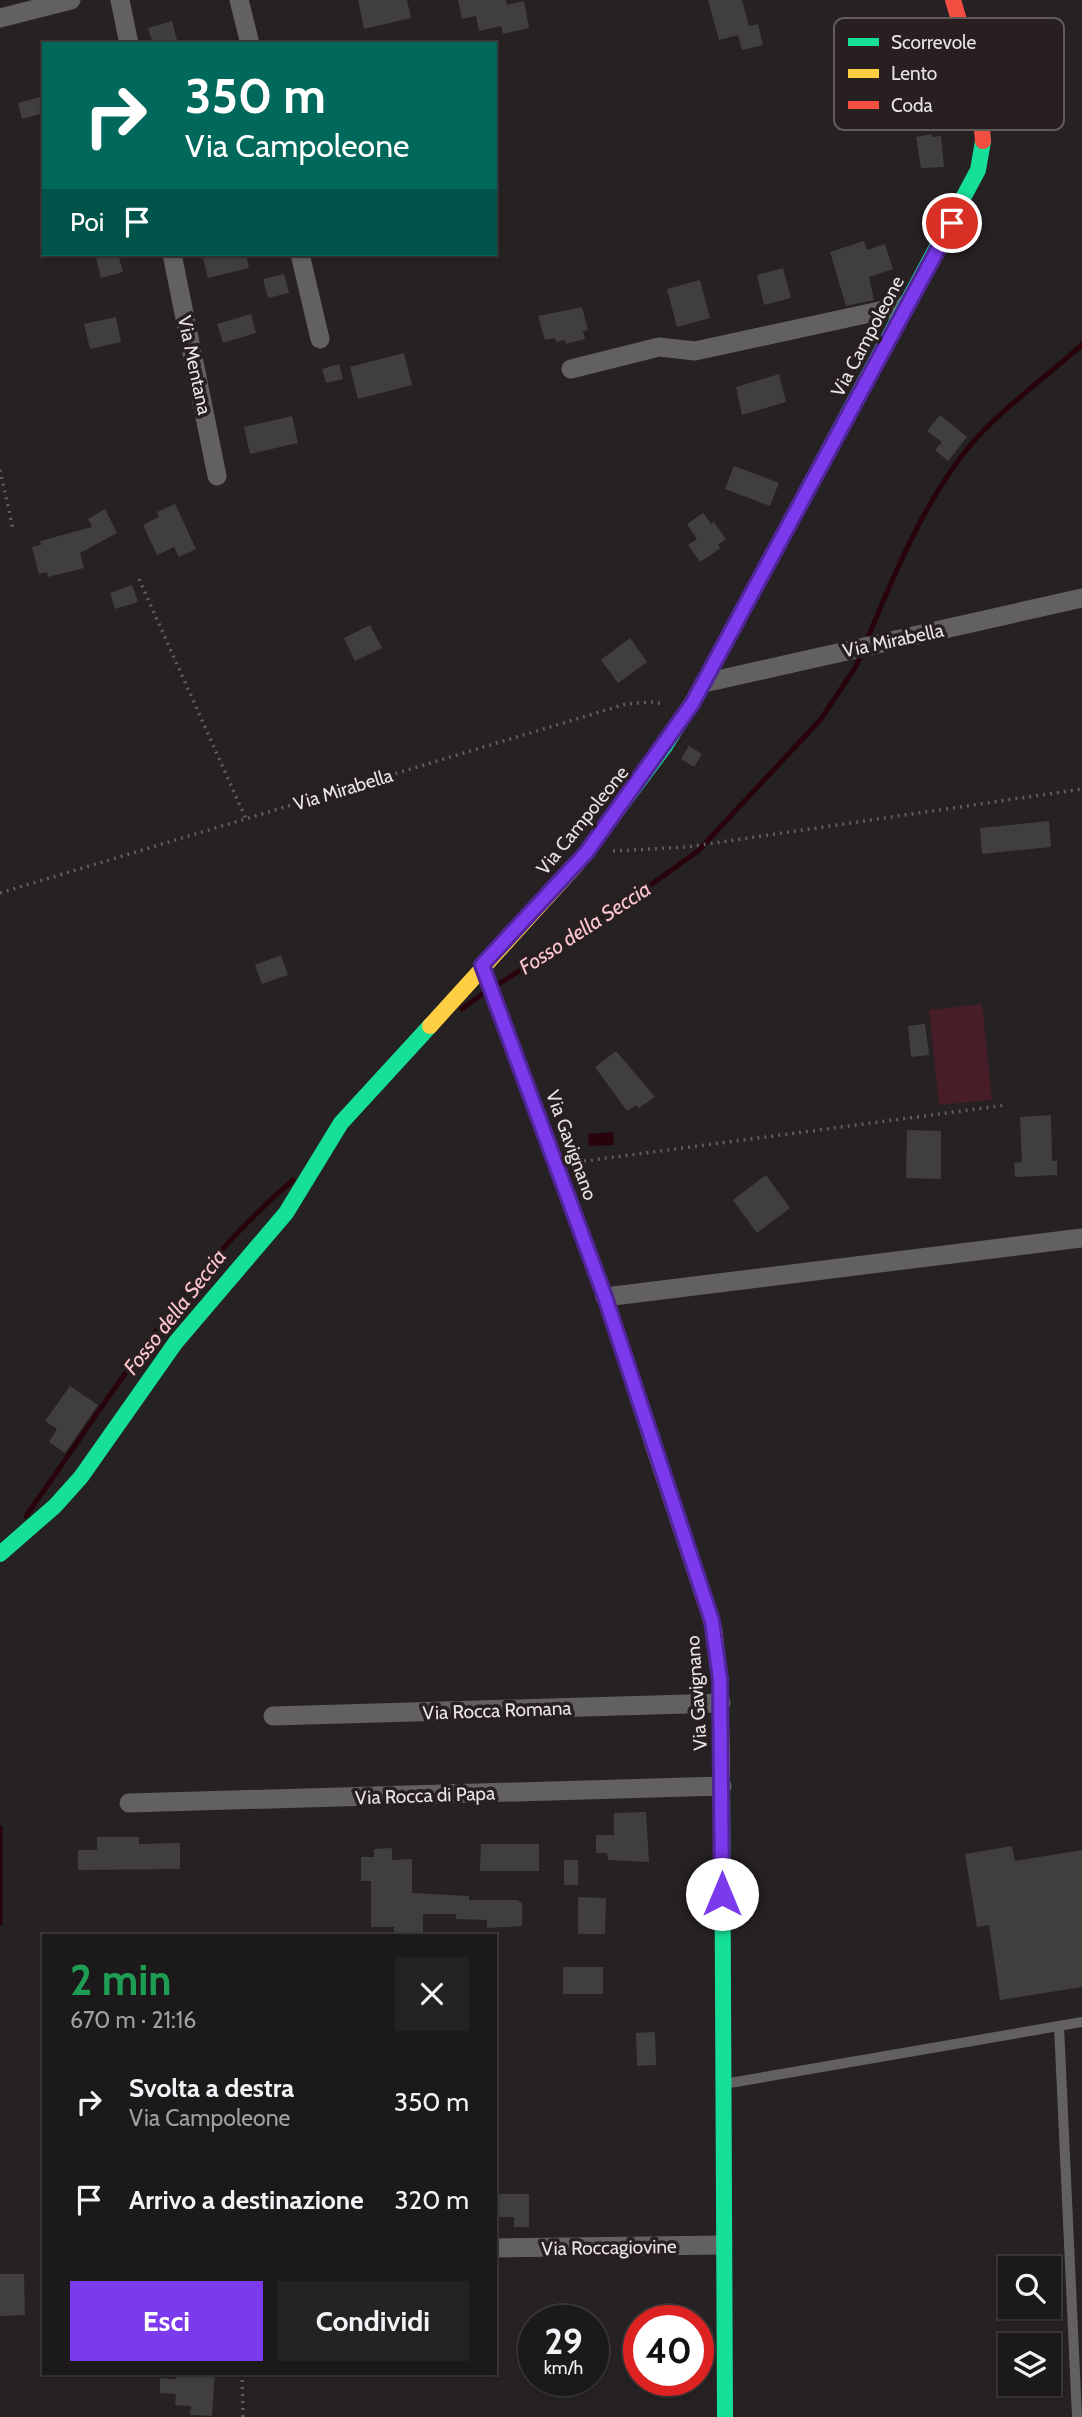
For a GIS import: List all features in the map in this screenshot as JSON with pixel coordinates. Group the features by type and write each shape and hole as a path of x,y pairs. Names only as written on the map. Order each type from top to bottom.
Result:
{"street":[{"path":"0,18 27,5 71,0"},
{"path":"120,0 129,42"},
{"path":"239,0 250,42"},
{"name":"Via Campoleone","path":"953,0 958,18"},
{"name":"Via Campoleone","path":"5,1550 55,1506 81,1477 170,1349 268,1236 329,1140 354,1107 586,853 686,715 971,188 985,145 985,130"},
{"name":"Via Mentana","path":"172,256 218,475"},
{"path":"300,256 320,339"},
{"path":"571,369 659,348 695,351 907,305"},
{"name":"Via Mirabella","path":"704,683 1082,598"},
{"name":"Via Gavignano","path":"482,965 605,1297 707,1600 716,1643 721,1703 722,1786 725,2417"},
{"path":"605,1297 1082,1238"},
{"name":"Via Rocca Romana","path":"273,1716 721,1703"},
{"name":"Via Rocca di Papa","path":"129,1803 722,1786"},
{"name":"Via Roccagiovine","path":"497,2248 723,2245"}],"lane":[{"path":"723,2084 1082,2022"},
{"path":"1059,2026 1077,2417"}],"path":[{"path":"0,470 13,529"},
{"path":"139,579 246,819"},
{"name":"Via Mirabella","path":"0,892 626,704 659,703 686,715"},
{"path":"586,853 687,847 1082,789"},
{"path":"557,1165 1006,1105"},
{"path":"242,2375 243,2417"}],"shaded area":[{"path":"982,1004 992,1100 939,1105 929,1010"},
{"path":"613,1132 614,1145 589,1146 588,1134"}],"building":[{"path":"358,0 407,0 411,18 364,29"},
{"path":"458,0 506,0 507,5 524,1 529,28 503,34 501,26 479,31 476,16 462,19"},
{"path":"708,0 742,0 749,26 758,24 763,45 742,50 738,35 719,40"},
{"path":"172,21 177,42 152,42 148,28"},
{"path":"42,97 42,114 22,119 18,103"},
{"path":"932,134 932,137 941,136 944,167 921,168 916,137"},
{"path":"864,241 867,250 885,244 893,269 869,277 874,300 846,306 830,252"},
{"path":"96,256 119,256 123,272 101,278"},
{"path":"202,256 246,256 249,268 208,278"},
{"path":"783,268 791,298 764,305 757,275"},
{"path":"284,274 289,293 268,298 263,279"},
{"path":"700,280 710,318 677,327 667,289"},
{"path":"582,307 588,330 583,331 585,339 566,344 565,340 556,342 555,338 545,340 538,316"},
{"path":"251,314 256,333 223,343 217,324"},
{"path":"116,317 121,342 90,349 84,324"},
{"path":"404,353 412,385 358,399 350,367"},
{"path":"339,364 343,379 326,383 322,369"},
{"path":"779,374 786,402 742,415 736,387"},
{"path":"940,415 967,437 948,461 935,450 942,442 927,431"},
{"path":"292,416 298,443 250,454 244,427"},
{"path":"734,466 779,483 770,506 725,489"},
{"path":"175,504 196,549 179,557 174,547 157,555 143,525 159,517 157,512"},
{"path":"105,509 117,533 80,553 84,568 48,577 47,572 39,574 32,547 41,545 40,541 92,527 88,519"},
{"path":"703,513 712,525 713,521 726,539 718,545 721,548 700,562 688,545 697,539 687,524"},
{"path":"132,585 138,602 115,609 110,593"},
{"path":"370,625 382,648 355,661 344,638"},
{"path":"630,638 647,662 618,683 601,660"},
{"path":"689,746 702,754 694,767 681,759"},
{"path":"1049,821 1051,847 982,854 980,828"},
{"path":"281,955 288,975 262,984 255,965"},
{"path":"925,1024 929,1055 911,1057 908,1026"},
{"path":"616,1051 655,1097 639,1108 636,1105 627,1111 595,1067"},
{"path":"1051,1115 1052,1161 1057,1161 1057,1175 1015,1177 1014,1163 1022,1162 1020,1117"},
{"path":"907,1130 941,1131 941,1179 906,1178"},
{"path":"766,1175 790,1208 757,1233 733,1200"},
{"path":"70,1386 98,1405 65,1453 49,1442 57,1429 45,1421"},
{"path":"646,1812 649,1862 608,1860 607,1853 596,1853 596,1835 614,1835 614,1813"},
{"path":"97,1837 139,1837 139,1844 180,1843 180,1869 78,1870 78,1850 97,1850"},
{"path":"481,1844 539,1844 539,1871 480,1871"},
{"path":"1012,1846 1015,1861 1082,1850 1082,1987 1000,2000 989,1925 977,1927 965,1854"},
{"path":"392,1848 392,1860 412,1859 412,1893 469,1896 469,1900 517,1900 522,1903 522,1926 487,1928 487,1920 456,1919 456,1914 423,1914 423,1934 394,1934 394,1927 371,1927 371,1881 361,1881 361,1857 374,1857 374,1849"},
{"path":"564,1860 578,1860 578,1885 564,1885"},
{"path":"578,1897 606,1898 605,1934 578,1934"},
{"path":"563,1967 603,1967 603,1994 563,1994"},
{"path":"655,2032 656,2065 637,2066 636,2033"},
{"path":"498,2194 529,2194 529,2227 514,2227 514,2217 498,2217"},
{"path":"0,2274 24,2274 25,2315 0,2316"},
{"path":"215,2375 212,2416 190,2415 191,2406 175,2405 176,2394 160,2393 160,2378"}],"waterway":[{"name":"Fosso della Seccia","path":"867,640 904,555 950,472 988,426 1082,345"},
{"name":"Fosso della Seccia","path":"497,985 610,914 698,851 821,719 855,668 862,652"},
{"name":"Fosso della Seccia","path":"462,1009 485,992"},
{"name":"Fosso della Seccia","path":"26,1516 182,1297 254,1216 293,1180"},
{"name":"Fosso della Seccia","path":"0,1828 0,1923"}],"traffic: fast":[{"path":"619,808 665,746 704,683 978,170 983,141"},
{"path":"482,965 605,1297 651,1439"},
{"path":"0,1554 55,1506 81,1477 176,1342 286,1213 341,1123 430,1026"},
{"path":"722,1773 725,2417"}],"traffic: slow":[{"path":"430,1026 577,864 619,808"},
{"path":"651,1439 714,1629 720,1679 722,1773"}],"traffic: jam":[{"path":"953,0 958,18"},
{"path":"982,130 983,141"}],"route":[{"path":"722,1894 720,1679 707,1600 605,1297 482,965 586,853 665,746 692,704 952,223"}]}
